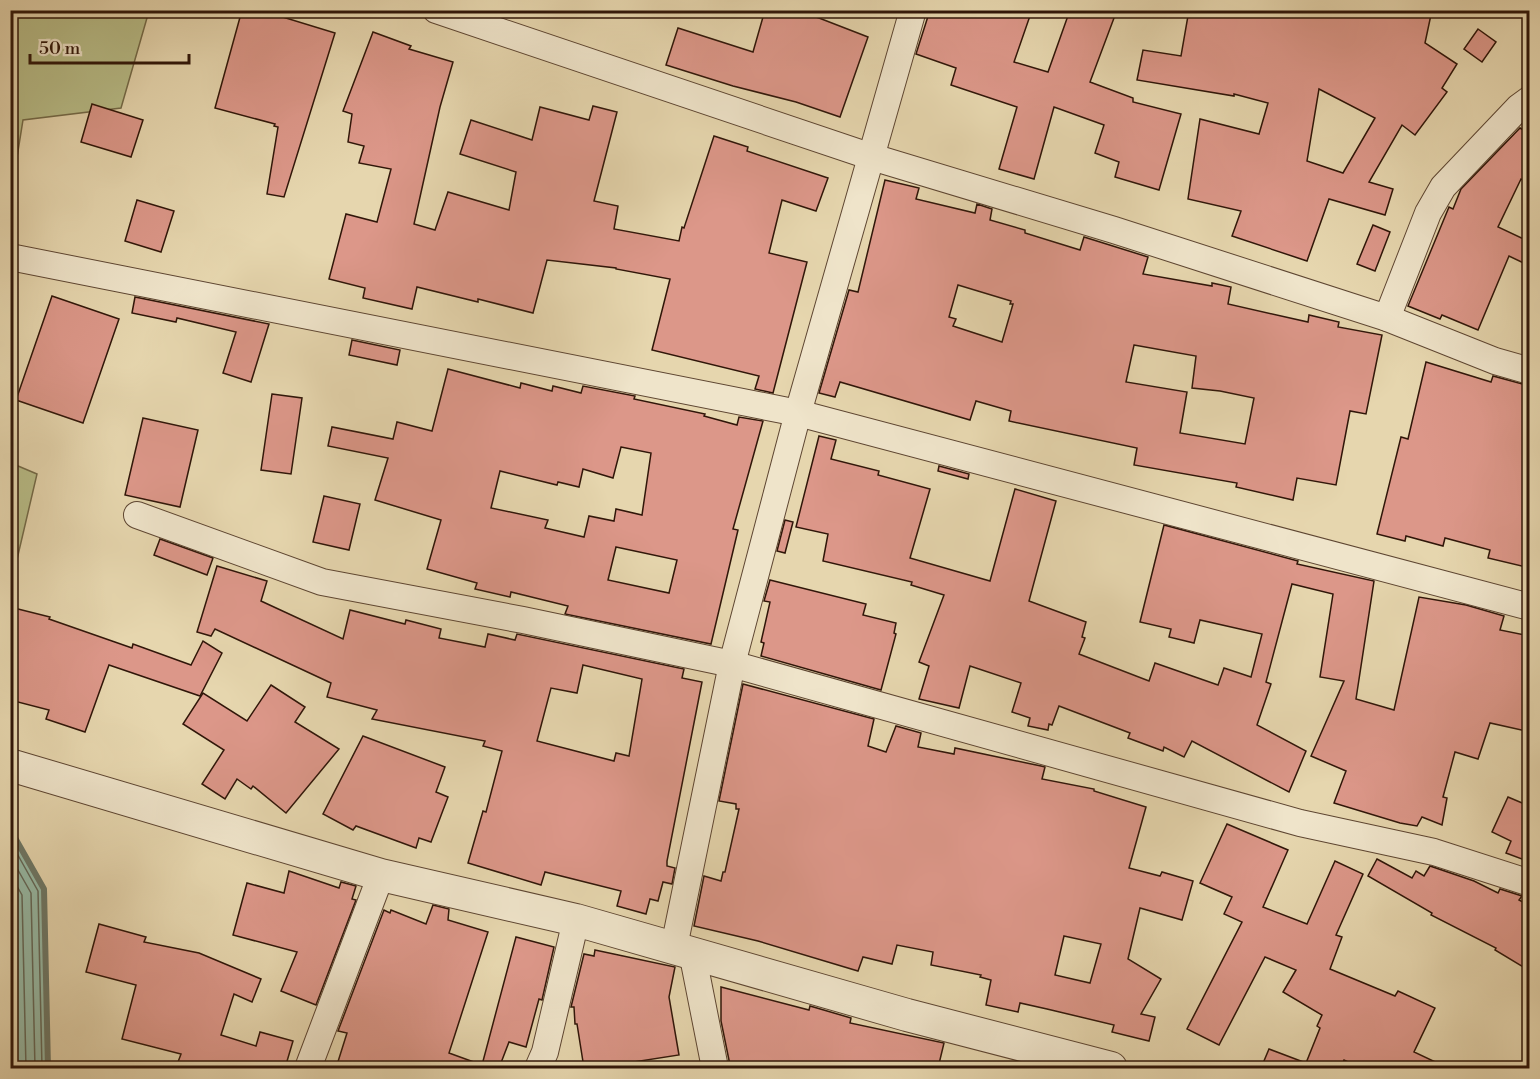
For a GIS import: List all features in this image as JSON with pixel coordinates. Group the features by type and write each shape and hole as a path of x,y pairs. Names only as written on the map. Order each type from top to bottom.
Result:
{"street":[{"path":"436,10 872,157 1114,230 1387,318 1495,361 1530,371"},
{"path":"715,1068 683,950 732,664 798,413 913,10"},
{"path":"1387,318 1428,213 1443,187 1526,106"},
{"path":"13,258 798,413 1530,607"},
{"path":"137,515 322,582 523,620 732,664 1300,823 1434,852 1530,883"},
{"path":"10,765 381,876 576,920 907,1015 1111,1068"},
{"path":"308,1068 381,876"},
{"path":"538,1068 545,1052 576,920"}],"shaded area":[{"path":"11,11 149,11 121,108 23,120 11,195"},
{"path":"11,463 37,474 11,585"}],"water":[{"path":"10,829 44,889 48,1068 11,1068"}],"building":[{"path":"242,10 277,10 276,15 335,33 284,197 267,194 278,127 274,126 275,124 215,108"},
{"path":"765,10 792,10 868,37 840,117 666,65 678,28 753,52"},
{"path":"930,10 1032,10 1014,62 1048,72 1070,10 1117,10 1090,82 1133,98 1133,102 1181,114 1159,190 1115,177 1119,162 1095,153 1104,125 1054,107 1034,179 999,169 1017,107 951,85 956,68 916,54"},
{"path":"1189,10 1432,10 1425,43 1457,64 1442,88 1447,92 1415,135 1402,125 1369,182 1393,189 1385,215 1329,199 1307,261 1232,236 1241,211 1188,199 1200,119 1259,134 1268,103 1234,94 1234,96 1137,80 1143,50 1181,56","holes":["1319,89 1375,118 1343,173 1307,161"]},
{"path":"1478,29 1496,42 1482,62 1464,49"},
{"path":"373,32 411,46 409,49 453,62 440,107 414,224 435,230 448,192 509,210 516,172 460,154 471,120 532,140 540,107 589,120 593,106 617,112 594,201 618,206 614,229 679,241 714,136 748,147 747,151 828,178 816,211 782,200 769,253 807,262 773,393 755,389 759,376 652,350 670,279 616,268 547,260 533,313 417,287 412,309 363,298 365,288 329,279 346,214 377,222 391,169 359,163 364,146 348,142 352,114 343,111"},
{"path":"92,104 143,120 131,157 81,142"},
{"path":"1520,128 1530,134 1530,185 1521,179 1498,227 1530,242 1530,266 1509,256 1478,330 1442,315 1440,319 1408,306 1449,207 1453,209 1461,189"},
{"path":"885,180 919,188 916,199 975,213 977,204 992,209 990,220 1080,250 1084,237 1148,257 1143,274 1231,287 1228,304 1308,322 1309,315 1339,322 1338,327 1382,335 1366,414 1350,411 1336,485 1297,478 1293,500 1236,487 1237,483 1134,465 1137,448 1009,421 1011,411 976,401 970,420 840,382 835,397 819,393 849,290 858,292","holes":["958,285 1011,301 1010,304 1013,304 1002,342 953,326 956,319 949,317","1134,345 1196,356 1192,388 1254,398 1245,444 1180,433 1187,392 1126,382"]},
{"path":"137,200 174,211 161,252 125,241"},
{"path":"1373,225 1390,232 1375,271 1357,264"},
{"path":"52,296 119,319 83,423 16,400"},
{"path":"135,297 269,324 251,382 223,373 236,332 177,318 176,322 132,313"},
{"path":"352,340 400,350 397,365 349,355"},
{"path":"1426,362 1491,382 1493,376 1530,386 1530,568 1488,558 1490,550 1445,538 1443,546 1406,536 1405,541 1377,534 1401,437 1408,439"},
{"path":"448,369 520,388 521,383 552,391 553,386 581,393 583,386 635,396 634,399 705,414 704,416 737,425 739,417 763,421 733,529 738,530 711,644 565,614 568,606 511,592 510,597 475,589 477,583 427,569 441,520 375,500 388,458 328,446 332,427 393,439 397,422 432,431","holes":["621,447 651,453 642,515 616,509 614,521 589,516 584,537 545,528 548,520 491,508 500,471 557,485 558,482 579,487 583,469 613,478","616,547 677,560 669,593 608,580"]},
{"path":"272,394 302,398 291,474 261,470"},
{"path":"143,418 198,430 180,507 125,495"},
{"path":"819,436 836,440 831,459 879,471 878,475 930,489 910,558 990,581 1015,489 1056,501 1029,601 1086,622 1082,637 1085,638 1079,654 1149,681 1155,663 1218,685 1224,668 1251,677 1262,634 1200,620 1194,643 1169,637 1171,629 1140,622 1164,525 1298,561 1297,564 1374,581 1356,699 1394,710 1419,597 1466,605 1504,616 1500,630 1530,636 1530,732 1490,723 1478,759 1455,752 1443,797 1447,798 1442,825 1422,817 1417,826 1400,823 1334,803 1346,771 1311,756 1344,681 1320,677 1333,594 1292,584 1266,682 1271,684 1257,725 1306,751 1289,792 1192,741 1184,757 1164,747 1163,751 1128,738 1130,733 1059,706 1048,730 1028,726 1030,718 1012,712 1021,683 970,666 959,708 919,699 929,666 919,662 944,595 911,585 912,582 823,561 828,534 796,527"},
{"path":"939,466 969,474 968,479 938,471"},
{"path":"324,496 360,504 349,550 313,542"},
{"path":"785,520 793,522 785,553 777,551"},
{"path":"160,539 213,558 207,575 154,555"},
{"path":"217,566 267,581 261,601 343,639 350,610 405,624 406,620 441,629 439,638 485,647 488,634 515,640 517,634 684,669 682,678 702,682 667,861 667,866 675,868 672,884 663,882 658,901 650,899 646,914 617,906 621,891 545,872 541,885 468,863 483,811 486,812 502,751 483,746 485,741 372,719 377,710 327,697 331,683 215,629 211,636 197,632","holes":["583,665 642,679 629,756 616,753 614,761 537,741 551,688 577,693"]},
{"path":"770,580 866,604 863,615 896,623 894,633 896,634 881,690 761,656 764,643 761,642 770,602 764,601"},
{"path":"10,607 50,617 49,619 132,648 133,644 191,665 203,641 222,653 200,696 109,665 85,732 46,719 49,710 10,700"},
{"path":"743,684 874,719 868,746 886,752 896,726 921,733 918,747 954,754 955,748 1045,767 1042,779 1094,789 1094,791 1146,807 1129,868 1160,876 1162,872 1193,881 1182,920 1140,908 1128,959 1161,979 1141,1014 1155,1017 1149,1041 1112,1032 1114,1025 1020,1003 1018,1012 986,1005 991,980 980,977 981,975 931,965 933,952 897,945 892,964 863,957 858,971 758,941 694,926 704,876 721,881 723,872 725,872 739,809 736,809 736,804 719,801","holes":["1064,936 1101,944 1090,983 1055,975"]},
{"path":"271,685 305,707 295,722 339,749 286,813 253,786 251,789 237,779 225,799 202,784 224,750 183,724 203,693 247,721"},
{"path":"363,736 445,767 436,792 448,797 431,842 419,838 416,848 356,826 353,830 323,814"},
{"path":"1508,797 1527,805 1530,799 1530,862 1506,853 1511,841 1492,832"},
{"path":"1227,824 1288,850 1263,907 1307,924 1335,861 1363,874 1336,935 1342,937 1330,969 1395,996 1398,991 1435,1008 1414,1052 1448,1068 1361,1068 1344,1060 1340,1068 1261,1068 1269,1049 1306,1063 1320,1028 1317,1026 1322,1015 1283,992 1296,970 1265,957 1219,1045 1187,1029 1242,922 1224,914 1232,897 1200,883"},
{"path":"1377,859 1412,878 1416,871 1424,876 1430,866 1474,881 1498,893 1500,889 1522,896 1519,900 1530,906 1530,971 1495,950 1496,948 1431,915 1432,913 1368,876"},
{"path":"289,871 339,888 341,882 356,886 352,899 356,900 316,1005 281,991 297,952 233,935 247,883 284,893"},
{"path":"433,905 449,909 448,920 488,932 449,1053 482,1065 516,937 554,947 542,1000 539,999 526,1047 509,1042 499,1068 336,1068 347,1033 338,1031 384,910 390,913 391,910 426,924"},
{"path":"99,924 146,937 144,942 199,953 261,979 252,1002 234,994 221,1035 256,1046 260,1032 293,1041 285,1068 190,1068 191,1066 178,1062 181,1054 122,1039 136,985 86,972"},
{"path":"595,950 675,967 669,997 679,1055 584,1068 574,1007 571,1007 584,954 594,956"},
{"path":"721,987 809,1010 810,1006 851,1018 850,1023 944,1043 938,1068 736,1068 737,1066 730,1065 721,1021"}],"waterway":[{"path":"10,829 44,889 48,1068"}]}
